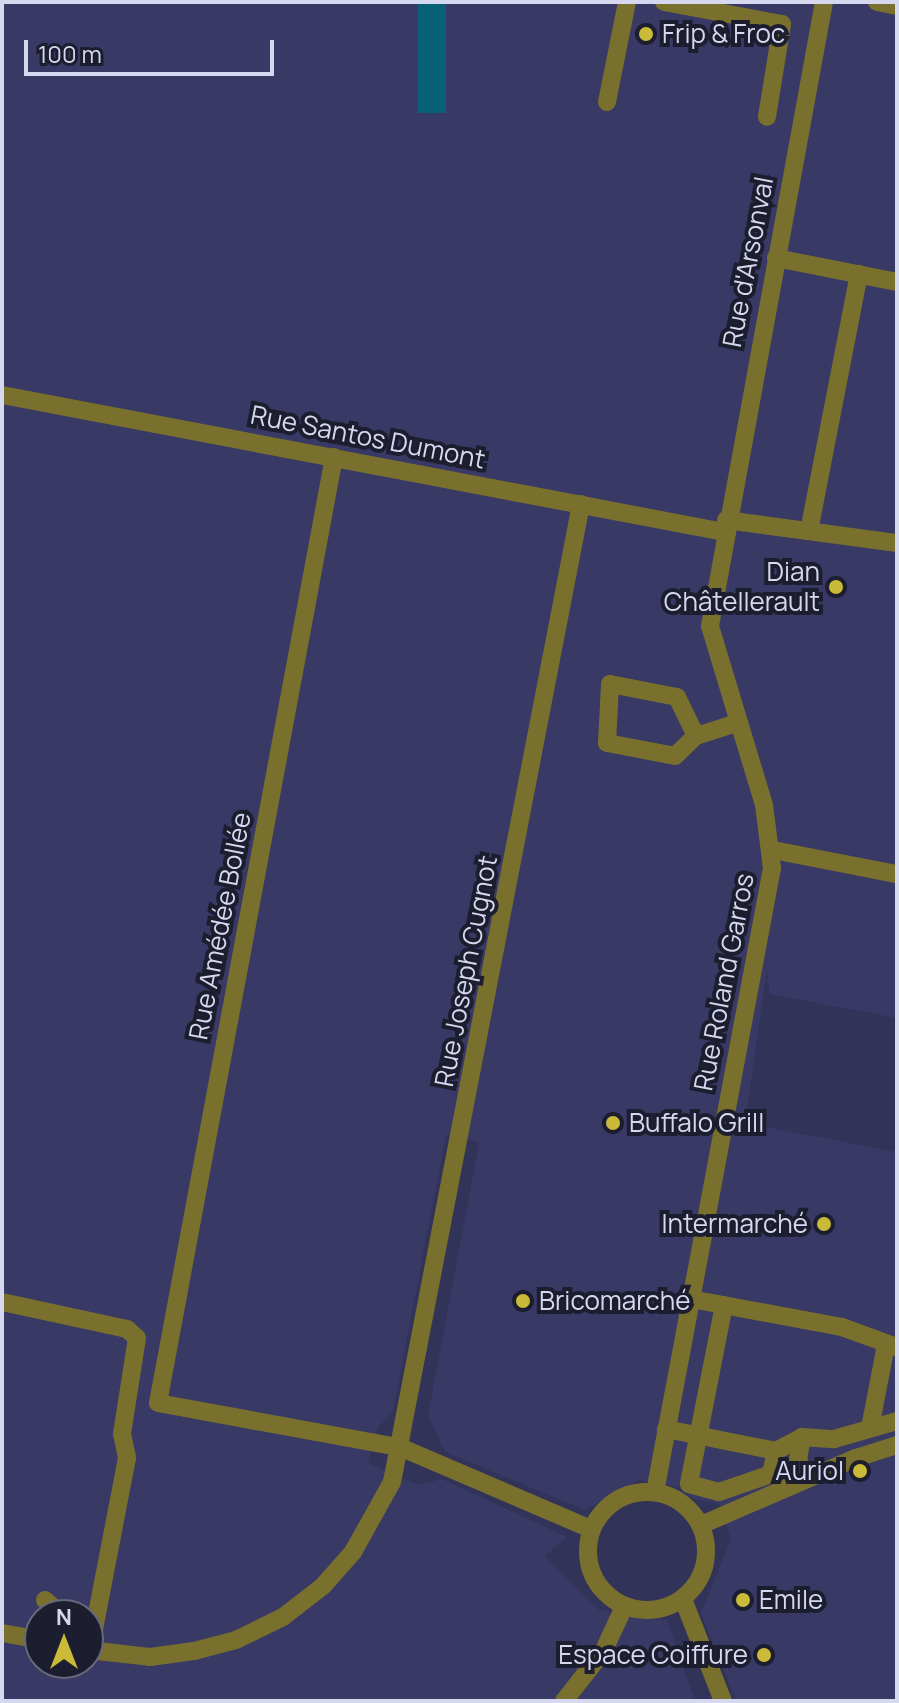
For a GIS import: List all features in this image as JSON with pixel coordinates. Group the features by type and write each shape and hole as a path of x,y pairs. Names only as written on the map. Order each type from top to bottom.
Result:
{"street":[{"path":"607,102 627,2"},
{"path":"664,2 782,24 767,117"},
{"name":"Rue d'Arsonval","path":"725,526 824,2"},
{"path":"877,2 897,6"},
{"path":"776,258 897,282"},
{"path":"809,531 859,274"},
{"name":"Rue Santos Dumont","path":"2,395 581,504 725,526 809,531 897,543"},
{"name":"Rue Amédée Bollée","path":"334,457 158,1403 402,1448"},
{"name":"Rue Joseph Cugnot","path":"104,1652 150,1657 194,1651 236,1640 283,1617 323,1586 353,1552 377,1514 402,1448 581,504"},
{"name":"Rue Roland Garros","path":"655,1492 773,850 710,626 725,526"},
{"path":"696,736 677,697 610,684 607,743 675,756 696,736 737,723"},
{"path":"773,850 897,874"},
{"path":"691,1299 853,1330 891,1346 870,1428"},
{"path":"2,1302 127,1329 139,1348 122,1434 127,1458 99,1599"},
{"path":"724,1305 689,1484 719,1492 771,1474 776,1451"},
{"path":"666,1429 776,1451 802,1437 834,1439 897,1421"},
{"path":"802,1437 798,1459 805,1479"},
{"path":"701,1525 805,1479 897,1445"},
{"path":"402,1448 591,1529"},
{"path":"655,1492 690,1509 701,1525 707,1557 695,1588 683,1599 644,1611 624,1607 596,1583 587,1547 591,1529 617,1500 655,1492"},
{"path":"683,1599 723,1701"},
{"path":"564,1701 604,1650 624,1607"},
{"path":"2,1633 24,1637"}],"shaded area":[{"path":"2,2 897,2 897,1018 770,994 767,970 745,1123 897,1152 897,1701 736,1701 701,1613 731,1539 719,1504 690,1498 678,1487 639,1480 585,1510 445,1452 428,1416 479,1142 446,1135 393,1411 378,1428 368,1463 419,1485 442,1479 567,1537 545,1556 599,1610 667,1620 695,1701 2,1701"}],"water":[{"path":"418,2 446,2 446,113 418,113"}],"place":[{"name":"Frip & Froc","path":"646,34"},
{"name":"Dian Châtellerault","path":"836,587"},
{"name":"Buffalo Grill","path":"613,1123"},
{"name":"Intermarché","path":"824,1224"},
{"name":"Bricomarché","path":"523,1301"},
{"name":"Auriol","path":"860,1471"},
{"name":"Emile","path":"743,1600"},
{"name":"Espace Coiffure","path":"764,1655"}]}
